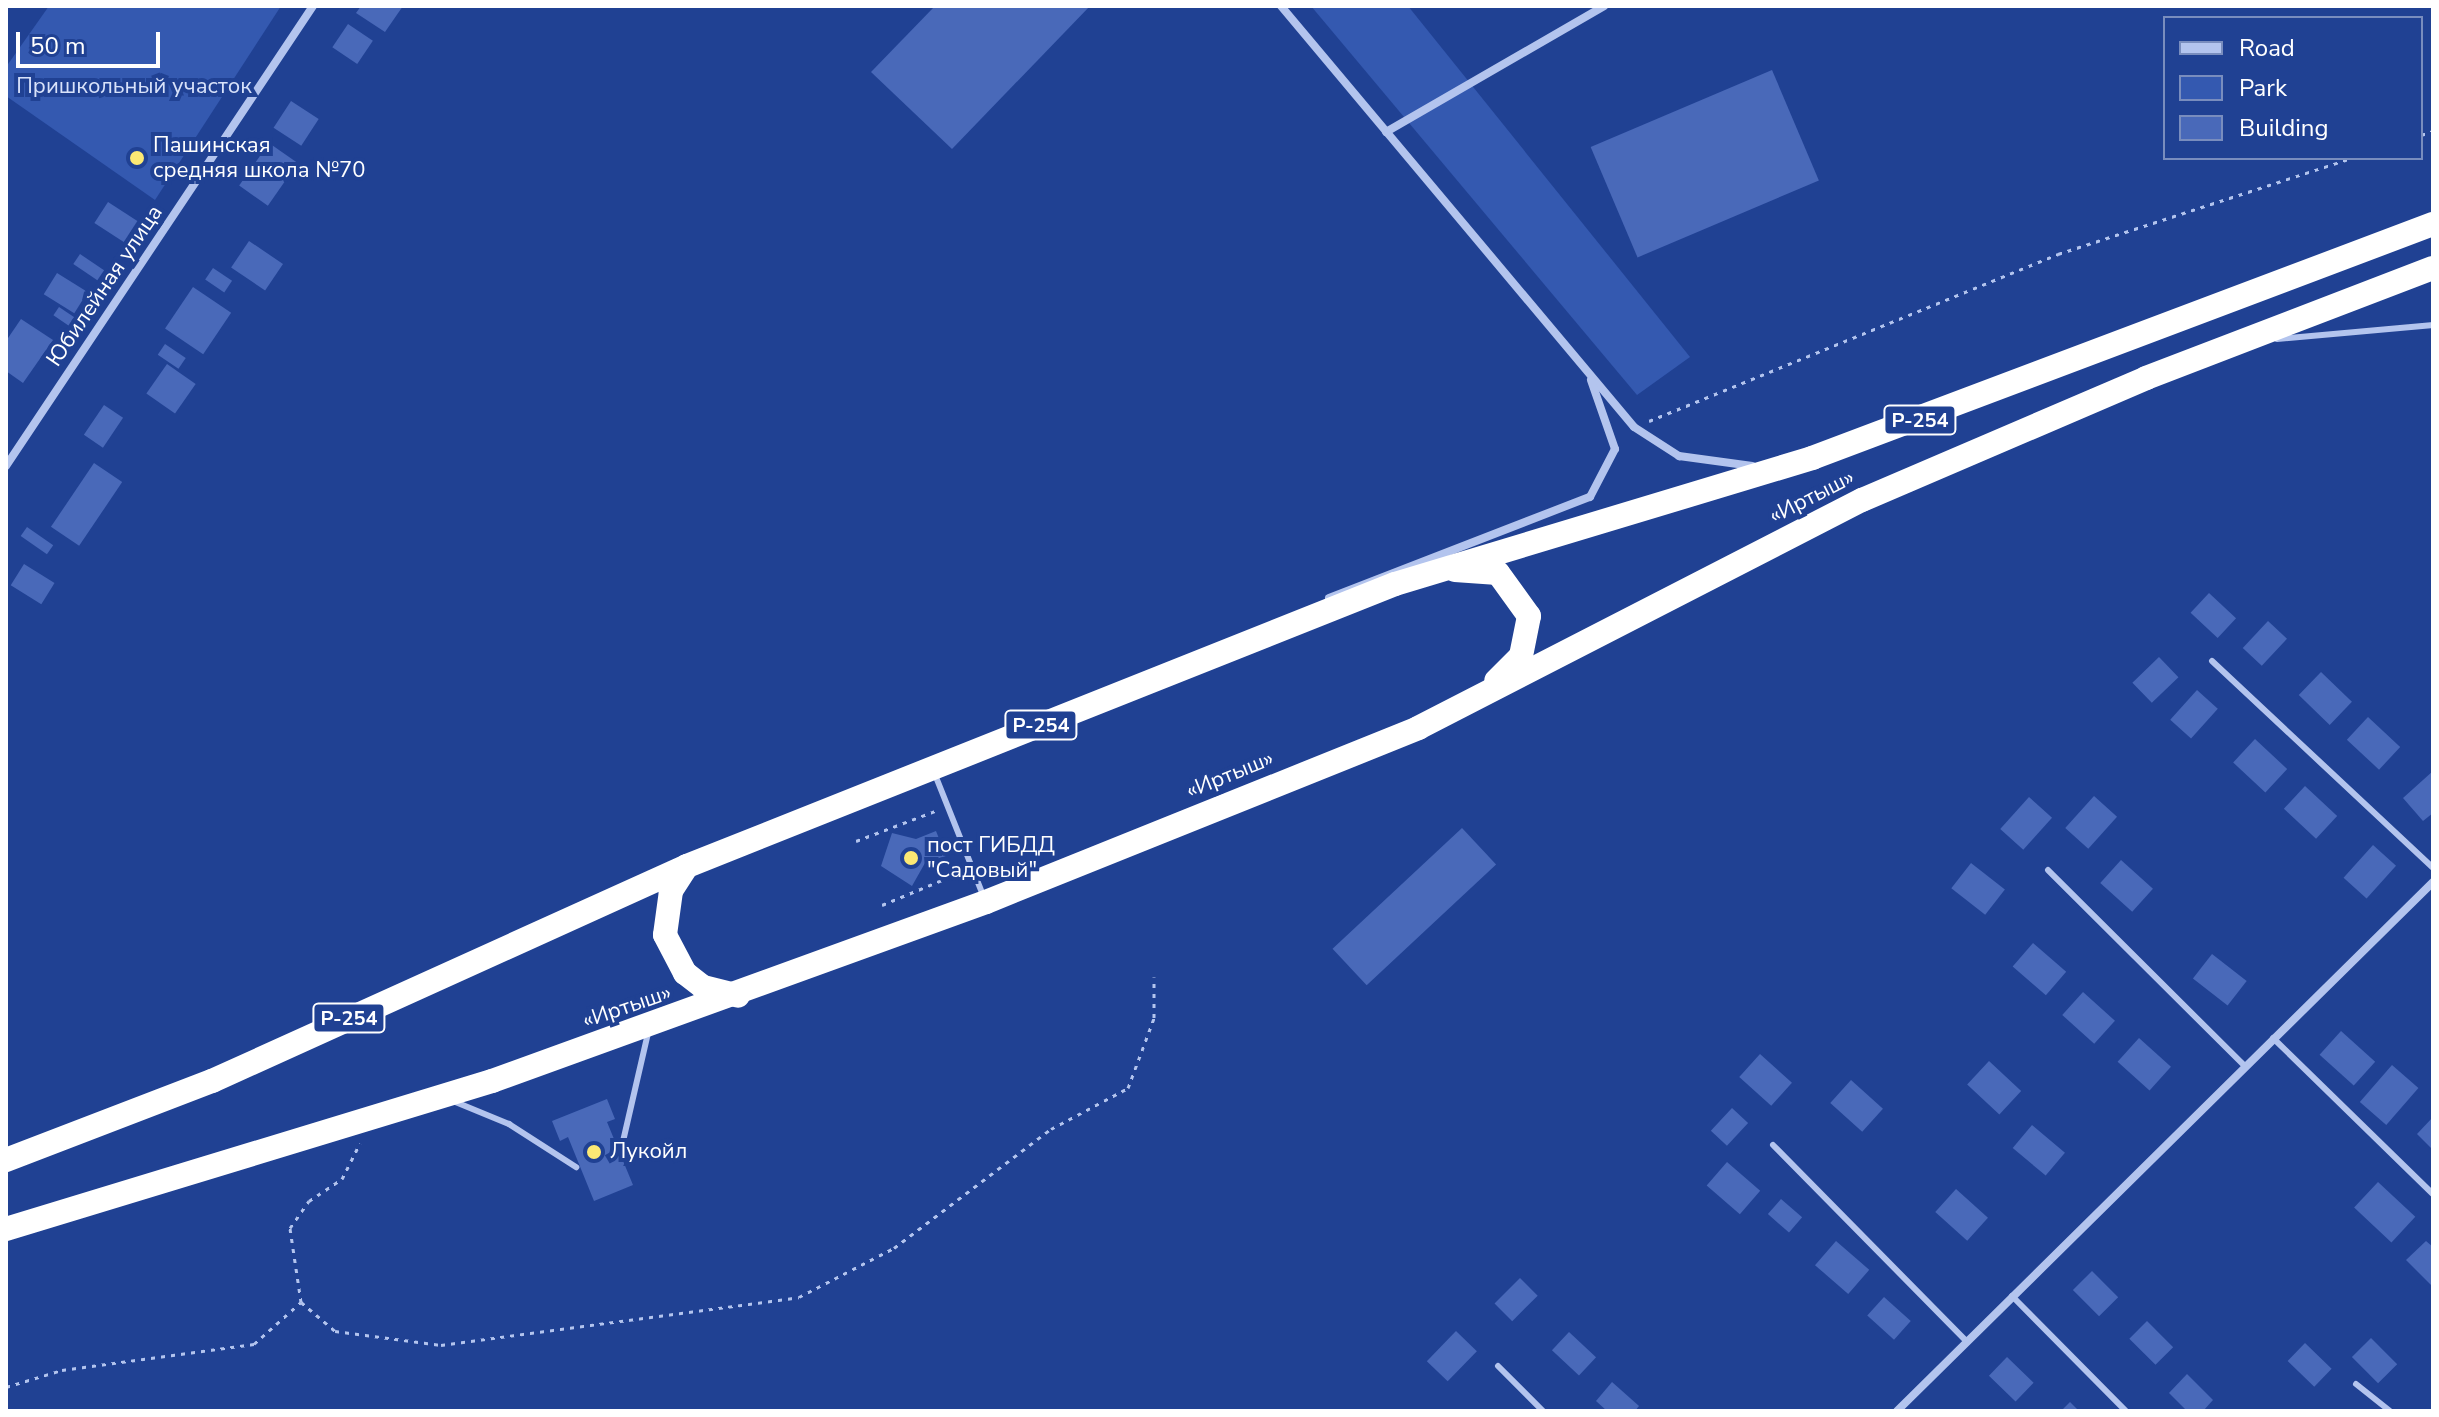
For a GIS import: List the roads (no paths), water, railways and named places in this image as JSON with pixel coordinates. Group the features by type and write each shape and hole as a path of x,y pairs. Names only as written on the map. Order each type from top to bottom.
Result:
{"highway":[{"name":"«Иртыш»","path":"6,1160 212,1081 687,866 1234,646 1395,584 1812,458 2433,224"},
{"name":"«Иртыш»","path":"6,1229 442,1097 738,996 986,902 1450,711 1862,500 2146,378 2242,345 2433,268"},
{"path":"1395,584 1481,569 1498,573 1523,600 1529,635 1521,656 1450,711"},
{"path":"687,866 671,891 665,935 685,973 703,987 738,996"}],"street":[{"name":"Юбилейная улица","path":"6,466 313,6"},
{"path":"1281,6 1634,427 1679,456 1709,463 1764,466 1812,458"},
{"path":"1386,132 1604,6"},
{"path":"1234,646 1374,575 1558,516 1590,497 1615,449 1584,364"},
{"path":"1897,1411 2433,882"}],"lane":[{"path":"2242,345 2342,328 2433,325"},
{"path":"2212,661 2433,868"},
{"path":"932,769 986,902"},
{"path":"2048,870 2245,1066"},
{"path":"621,1150 649,1027"},
{"path":"2273,1038 2433,1194"},
{"path":"442,1097 509,1124 576,1167"},
{"path":"1773,1145 1966,1341"},
{"path":"2012,1296 2126,1411"},
{"path":"1498,1366 1543,1411"},
{"path":"2356,1384 2390,1411"}],"place":[{"name":"Пашинская средняя школа №70","path":"137,158"},
{"name":"пост ГИБДД \"Садовый\"","path":"911,858"},
{"name":"Лукойл","path":"594,1152"}],"park label":[{"name":"Пришкольный участок","path":"134,87"}]}
